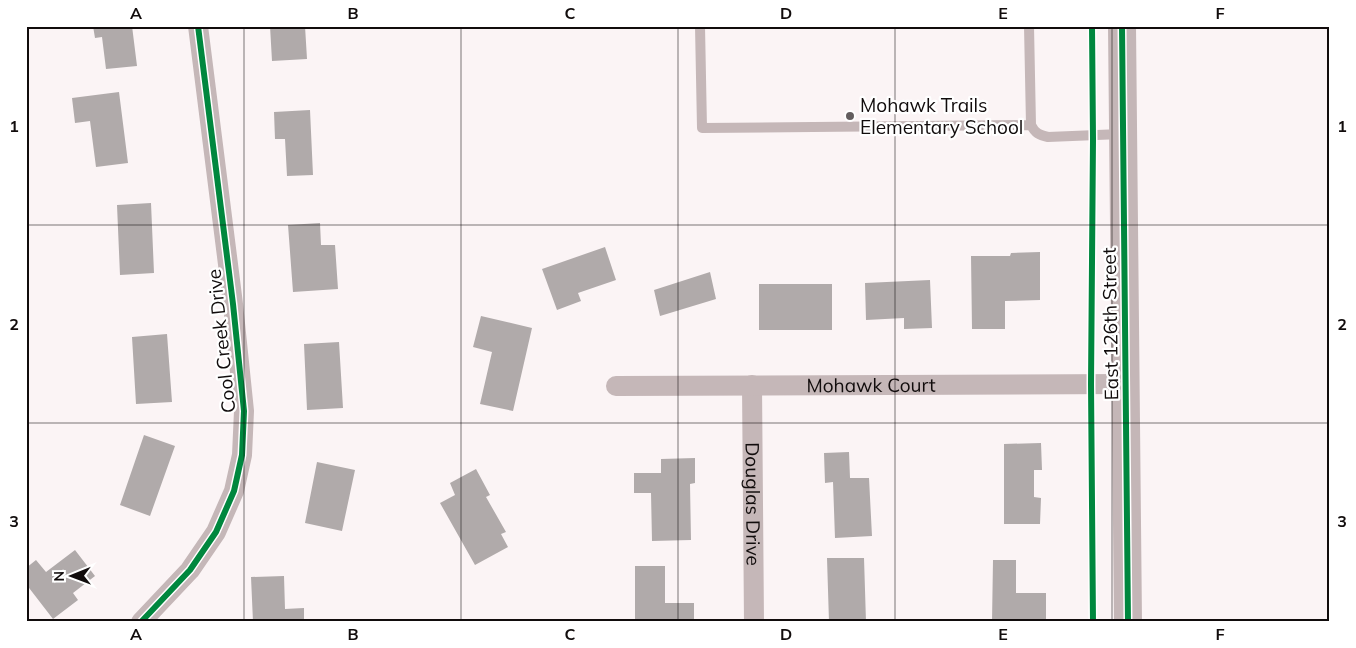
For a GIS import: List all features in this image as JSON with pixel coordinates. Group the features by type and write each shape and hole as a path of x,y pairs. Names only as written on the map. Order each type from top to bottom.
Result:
{"street":[{"name":"Cool Creek Drive","path":"150,619 190,570 216,532 234,491 242,455 244,411 198,26"},
{"name":"East 126th Street","path":"1122,26 1128,622"},
{"name":"Mohawk Court","path":"616,386 1126,384"},
{"name":"Douglas Drive","path":"752,385 754,622"}],"lane":[{"path":"700,26 702,128 1031,125"},
{"path":"1029,26 1031,125 1034,131 1039,135 1048,137 1123,134"}],"building":[{"path":"93,26 132,26 137,66 106,69 102,37 95,38"},
{"path":"270,26 305,26 307,59 272,61"},
{"path":"119,92 128,163 96,167 90,121 75,123 72,98"},
{"path":"310,110 313,175 287,176 285,139 275,139 274,112"},
{"path":"151,203 154,273 120,275 117,205"},
{"path":"320,223 321,245 335,245 338,289 293,292 288,225"},
{"path":"605,247 616,280 578,293 581,301 557,310 542,269"},
{"path":"1040,252 1040,300 1005,301 1005,329 972,329 971,256 1010,256 1011,253"},
{"path":"710,272 716,299 660,316 654,290"},
{"path":"930,280 932,328 904,329 904,318 866,320 865,283"},
{"path":"759,284 832,284 832,330 759,330"},
{"path":"481,316 532,328 513,411 480,404 492,352 473,347"},
{"path":"167,334 172,402 136,404 132,337"},
{"path":"339,342 343,408 307,410 304,344"},
{"path":"144,435 175,446 150,516 120,505"},
{"path":"1041,443 1042,470 1034,470 1034,497 1041,498 1040,524 1004,524 1004,444"},
{"path":"849,452 850,478 869,478 872,536 835,538 833,482 825,483 824,453"},
{"path":"695,458 695,483 690,484 691,540 652,541 651,493 634,493 634,473 661,473 661,459"},
{"path":"317,462 355,470 342,531 305,523"},
{"path":"476,469 490,495 486,497 506,532 501,534 508,547 475,565 440,503 455,495 450,483"},
{"path":"75,550 95,576 73,593 78,600 53,619 26,584 26,568 36,560 46,572"},
{"path":"827,558 864,558 866,622 829,622"},
{"path":"993,560 1016,560 1016,593 1046,593 1046,622 992,622"},
{"path":"635,566 665,566 665,603 694,603 694,622 635,622"},
{"path":"284,576 285,609 304,608 304,622 253,622 251,577"}],"cycle path":[{"path":"141,622 190,570 216,532 234,491 242,455 244,411 233,304 198,26"},
{"path":"1092,26 1091,384 1093,622"},
{"path":"1122,26 1128,622"}],"place":[{"name":"Mohawk Trails Elementary School","path":"850,116"}]}
